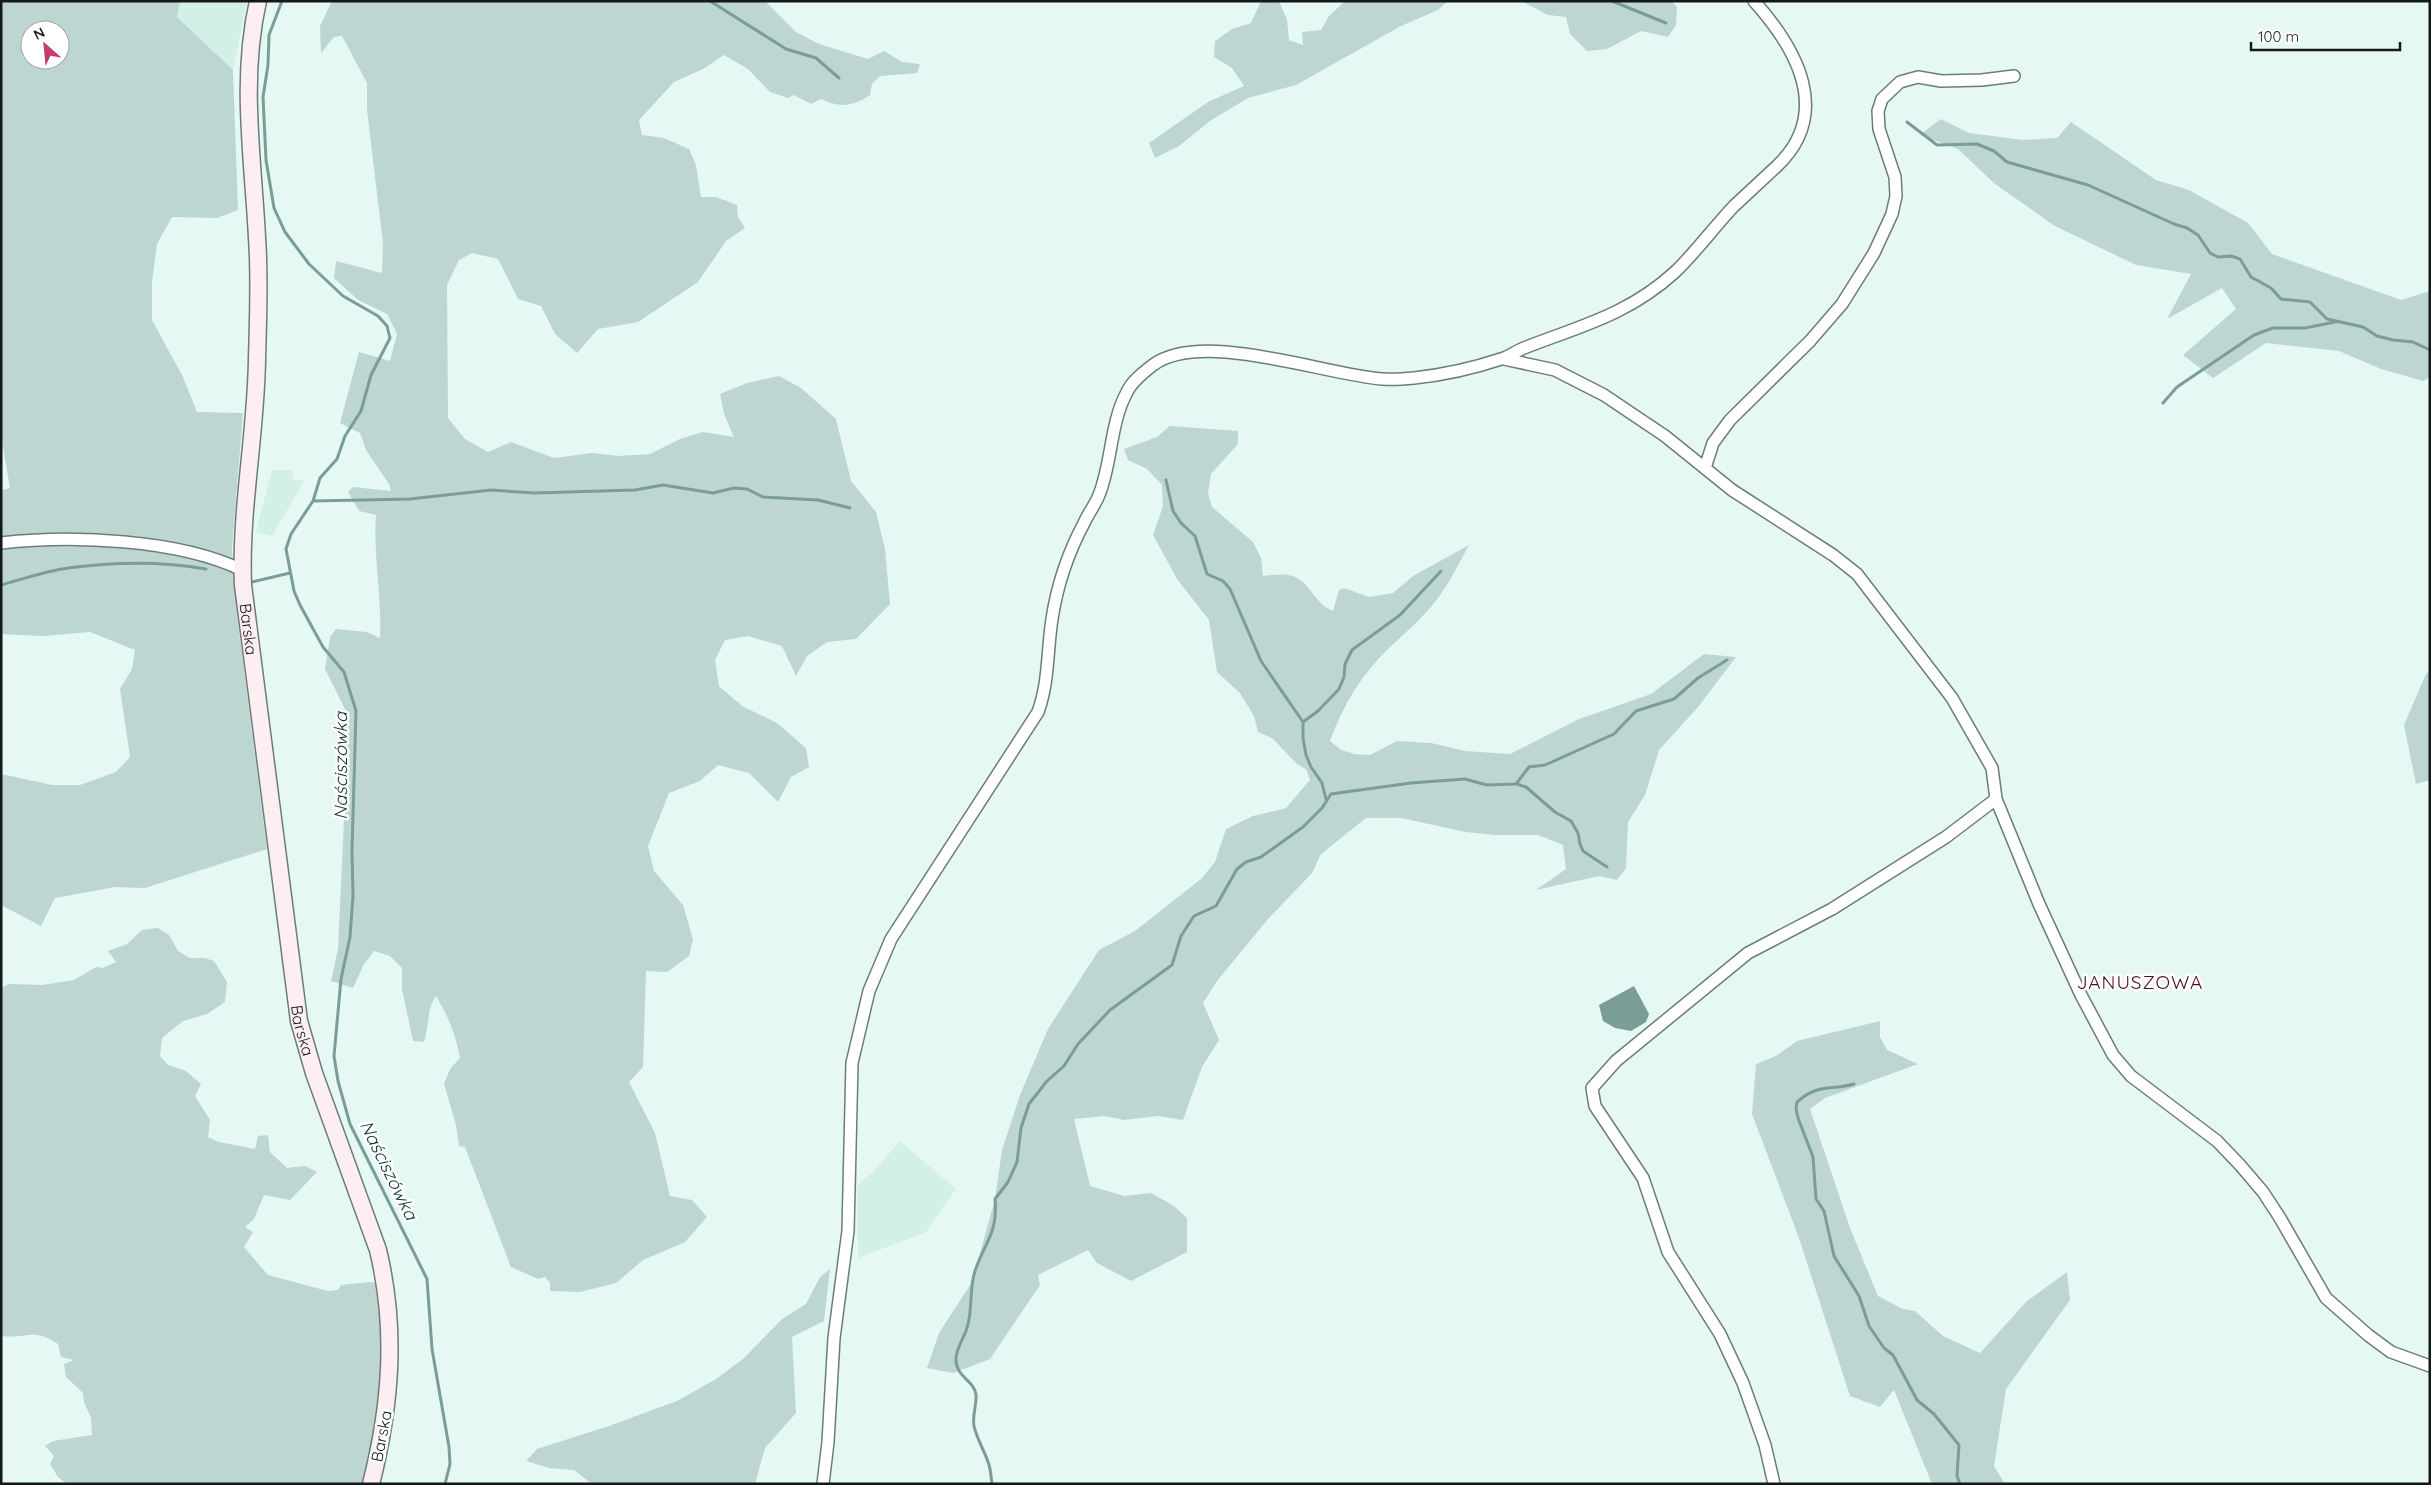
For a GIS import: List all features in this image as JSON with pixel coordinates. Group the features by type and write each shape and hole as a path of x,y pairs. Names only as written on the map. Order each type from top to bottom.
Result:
{"street":[{"name":"Barska","path":"258,1 248,67 248,121 258,240 257,361 242,568 249,638 299,1021 314,1073 378,1250 384,1274 390,1343 389,1386 386,1419 371,1484"},
{"path":"823,1484 828,1442 834,1338 848,1231 852,1063 869,990 891,939 1038,712 1045,693 1051,620 1059,582 1074,544 1099,494 1114,432 1127,391 1142,374 1157,362 1176,354 1200,351 1259,356 1383,380 1434,375 1504,359 1520,350 1598,322 1629,307 1674,272 1734,206 1784,159 1802,130 1806,106 1801,73 1793,52 1775,25 1754,1"},
{"path":"1705,468 1713,443 1730,420 1810,342 1842,304 1874,253 1892,214 1896,196 1895,177 1879,129 1878,111 1882,99 1900,82 1918,77 1941,80 2014,76"},
{"path":"1504,359 1555,370 1604,395 1665,436 1732,490 1833,555 1857,574 1952,698 1992,768 1996,799 2039,904 2098,1030 2113,1055 2131,1076 2217,1141 2240,1165 2263,1192 2280,1218 2326,1298 2368,1336 2391,1352 2430,1366"},
{"path":"1,543 52,538 161,547 191,551 242,568"},
{"path":"1774,1484 1765,1444 1740,1375 1720,1334 1668,1252 1643,1178 1595,1106 1592,1088 1616,1061 1748,953 1832,909 1946,837 1996,799"}],"shaded area":[{"path":"1,1 180,1 177,17 233,70 238,210 217,218 172,217 157,244 152,281 152,320 182,375 197,412 243,413 232,548 237,615 267,849 145,888 115,887 55,898 41,926 1,905 1,774 52,785 80,785 116,772 130,757 120,689 132,669 135,650 90,632 43,636 1,634 1,490 10,488 1,436"},
{"path":"180,1 247,1 233,70 177,17"},
{"path":"332,1 765,1 796,32 819,44 868,59 884,51 902,62 920,64 917,73 880,76 872,84 870,95 846,105 834,104 821,99 811,104 794,95 788,98 770,92 748,69 724,55 703,69 674,82 639,120 642,135 664,138 689,149 696,165 701,197 716,197 737,205 738,217 745,228 726,241 698,282 638,322 598,329 577,353 555,334 541,306 518,299 498,259 472,253 459,260 447,285 448,418 465,439 488,452 511,442 554,458 592,453 619,456 650,454 680,439 703,432 734,437 724,414 720,394 747,383 779,376 801,388 836,419 851,481 876,512 885,549 890,604 856,639 827,642 807,656 796,676 782,646 748,636 725,640 715,660 719,686 742,706 777,723 806,748 809,767 791,777 778,802 749,773 718,765 700,781 669,793 648,846 654,871 683,905 693,939 689,956 667,972 646,971 643,1067 629,1082 655,1133 670,1196 692,1200 707,1217 685,1242 643,1260 616,1283 580,1292 550,1291 550,1283 545,1277 538,1279 511,1267 465,1147 459,1146 456,1125 444,1084 450,1069 460,1058 451,1026 436,996 431,1006 424,1042 413,1041 402,989 402,968 390,956 374,951 364,964 353,988 331,981 338,949 347,713 325,669 330,637 336,629 367,632 380,638 376,515 359,511 348,492 353,487 391,491 389,484 366,450 360,433 340,423 359,352 390,361 397,334 387,314 358,300 334,278 336,261 382,273 383,243 367,110 367,83 342,36 334,37 321,53 320,26"},
{"path":"1261,1 1279,1 1287,20 1289,40 1303,45 1302,32 1321,30 1329,16 1345,1 1448,1 1438,10 1401,26 1296,85 1248,98 1210,121 1179,146 1155,158 1149,143 1208,102 1244,86 1232,68 1214,57 1215,41 1232,29 1251,23"},
{"path":"1521,1 1671,1 1677,7 1676,25 1668,37 1641,31 1607,49 1587,51 1570,34 1566,17 1548,15"},
{"path":"1941,119 1969,133 2023,140 2057,138 2071,122 2156,180 2189,190 2248,223 2272,254 2401,300 2430,291 2430,377 2423,381 2381,369 2339,351 2266,343 2213,378 2183,355 2236,309 2222,288 2167,319 2191,274 2136,265 2055,226 1995,184 1958,149 1920,135"},
{"path":"1170,426 1238,431 1238,444 1211,474 1208,493 1212,507 1253,542 1261,558 1263,576 1283,575 1301,580 1322,604 1333,611 1339,590 1344,588 1369,597 1393,593 1413,576 1469,545 1433,605 1379,658 1354,691 1330,741 1341,750 1354,754 1370,755 1397,741 1431,743 1465,751 1510,754 1579,719 1651,694 1704,654 1736,657 1698,707 1659,750 1645,795 1628,822 1626,868 1617,880 1599,876 1536,890 1566,869 1563,845 1538,835 1495,835 1466,832 1401,818 1366,818 1321,854 1312,873 1268,919 1217,981 1203,1003 1219,1040 1202,1067 1183,1120 1158,1116 1124,1120 1105,1116 1074,1119 1090,1186 1124,1196 1151,1193 1174,1206 1187,1218 1187,1252 1131,1281 1097,1263 1088,1250 1038,1275 1040,1285 990,1359 953,1373 927,1368 939,1333 972,1282 995,1199 1002,1150 1020,1095 1048,1029 1099,950 1135,931 1201,879 1215,862 1226,829 1253,816 1286,808 1310,780 1306,769 1297,764 1272,738 1258,732 1254,716 1240,693 1217,672 1209,620 1177,579 1153,535 1163,506 1162,485 1147,469 1128,460 1124,449 1157,437"},
{"path":"272,470 294,470 292,479 304,481 272,536 256,532"},
{"path":"2430,671 2430,780 2416,784 2404,725 2426,674"},
{"path":"158,928 169,935 178,951 190,958 205,958 214,961 227,982 225,1002 207,1014 183,1021 162,1038 160,1056 168,1065 186,1071 201,1084 195,1096 210,1120 208,1137 219,1142 255,1149 258,1136 268,1135 270,1152 287,1168 305,1166 317,1172 290,1200 264,1195 254,1219 245,1227 253,1232 244,1247 268,1275 328,1291 338,1290 341,1285 372,1282 377,1284 382,1320 380,1410 363,1484 67,1484 58,1477 50,1464 54,1456 45,1446 53,1441 92,1435 91,1418 84,1402 83,1393 66,1377 64,1364 74,1360 61,1357 58,1344 42,1336 1,1336 1,988 9,984 42,985 74,980 96,967 103,968 116,962 108,951 127,944 142,930"},
{"path":"1634,986 1649,1014 1646,1022 1631,1031 1615,1028 1603,1021 1599,1005"},
{"path":"1880,1021 1880,1037 1887,1050 1918,1064 1825,1098 1810,1109 1850,1228 1878,1296 1903,1309 1915,1311 1943,1336 1980,1353 2027,1301 2067,1272 2070,1300 2006,1389 1994,1466 2005,1484 1932,1484 1894,1390 1880,1407 1850,1396 1799,1238 1752,1114 1756,1064 1776,1056 1797,1041"},
{"path":"900,1141 956,1189 926,1232 858,1258 857,1185 872,1173"},
{"path":"830,1269 824,1321 792,1337 796,1413 765,1448 755,1484 592,1484 574,1470 549,1468 526,1461 537,1449 609,1426 677,1401 716,1379 743,1359 782,1319 806,1304 820,1277"}],"waterway":[{"name":"Naściszówka","path":"282,1 269,35 268,65 263,97 266,160 274,208 285,232 309,264 343,296 378,316 387,326 390,338 371,375 361,411 345,436 337,459 320,478 313,501 291,534 286,549 294,591 300,605 323,647 344,672 356,711 352,850 353,896 350,937 341,979 334,1056 338,1081 350,1124 427,1279 432,1349 449,1447 450,1464 445,1484"},
{"path":"710,1 786,49 816,58 839,78"},
{"path":"1612,1 1666,23"},
{"path":"1907,122 1937,145 1977,144 1994,151 2007,162 2088,185 2174,224 2187,228 2198,235 2210,253 2218,257 2231,256 2240,259 2251,277 2271,288 2281,299 2310,302 2327,319 2363,327 2377,336 2413,342 2430,350"},
{"path":"2163,403 2177,387 2254,335 2273,328 2305,328 2335,322"},
{"path":"1166,480 1173,511 1181,523 1195,536 1207,574 1223,581 1230,589 1261,661 1303,722 1306,755 1311,767 1322,783 1326,799"},
{"path":"313,501 410,499 491,490 534,493 635,490 663,485 713,493 734,488 747,489 763,497 818,500 850,508"},
{"path":"1,585 60,569 102,564 137,563 189,566 206,569"},
{"path":"1303,722 1318,711 1339,689 1344,677 1345,664 1352,650 1400,615 1441,571"},
{"path":"252,582 290,573"},
{"path":"992,1484 989,1465 974,1426 975,1390 959,1371 956,1356 969,1321 975,1271 995,1221 995,1199 1008,1182 1017,1162 1021,1128 1029,1104 1047,1081 1064,1066 1078,1044 1110,1010 1172,965 1181,936 1194,916 1216,906 1237,869 1246,862 1261,857 1303,827 1322,808 1331,794 1411,783 1465,779 1487,785 1516,784 1529,767 1545,765 1614,734 1636,711 1674,699 1698,678 1727,660"},
{"path":"1517,784 1526,787 1555,812 1571,821 1578,833 1583,851 1607,867"},
{"path":"1854,1084 1824,1088 1812,1092 1797,1102 1798,1118 1813,1157 1816,1199 1824,1211 1834,1256 1859,1296 1869,1326 1884,1348 1893,1355 1917,1400 1934,1414 1959,1445 1957,1476 1960,1484"}],"district":[{"name":"JANUSZOWA","path":"2140,982"}]}
